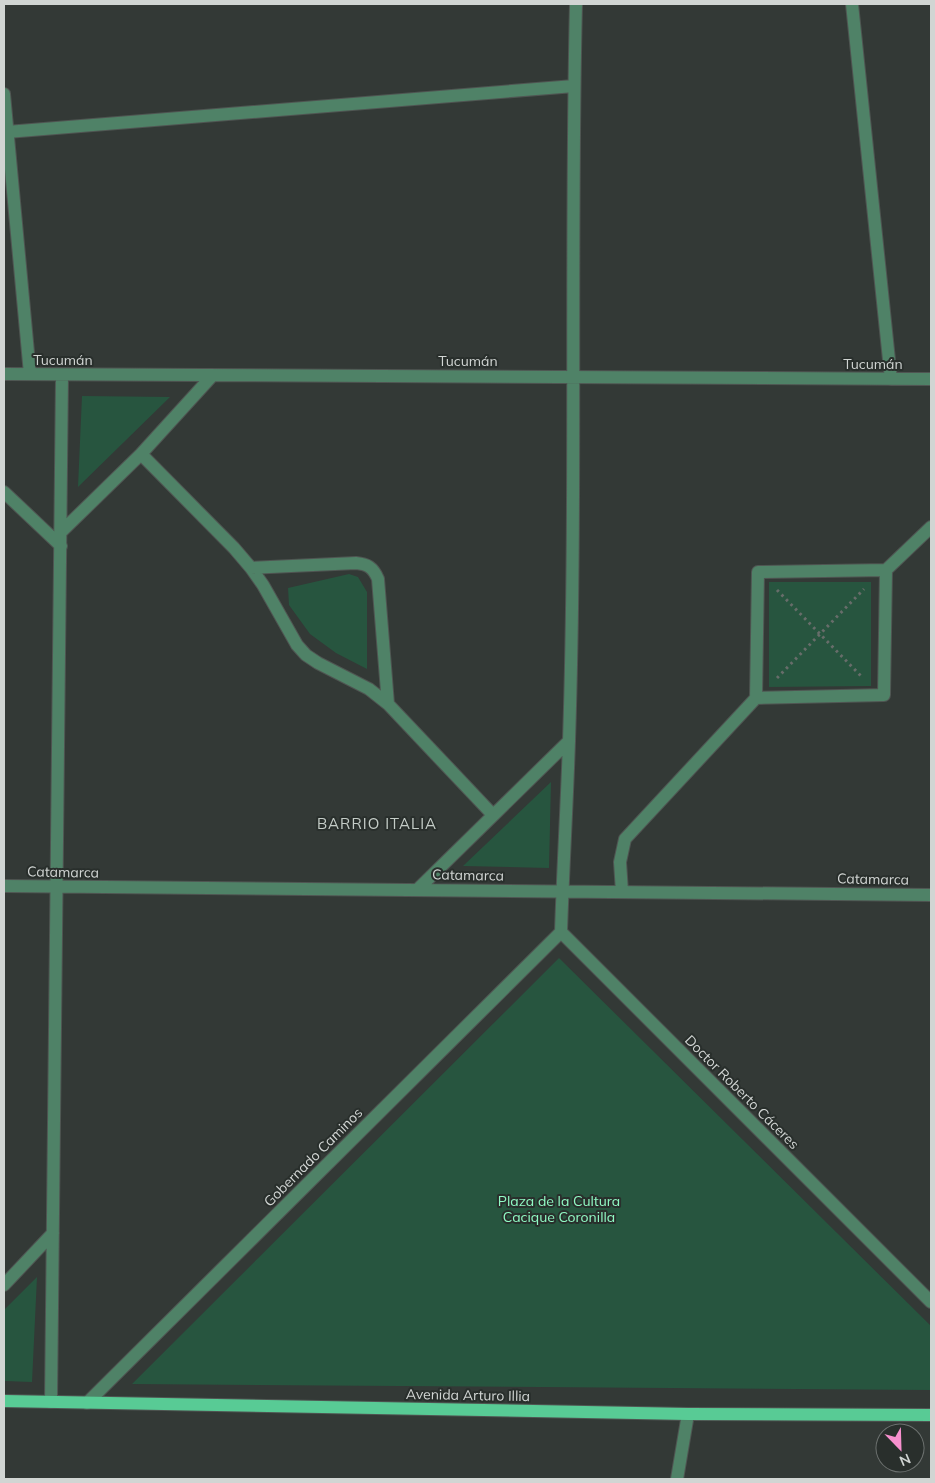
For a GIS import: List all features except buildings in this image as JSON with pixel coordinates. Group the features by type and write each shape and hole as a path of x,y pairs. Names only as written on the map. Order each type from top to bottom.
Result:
{"main road":[{"name":"Avenida Arturo Illia","path":"4,1401 688,1414 931,1415"}],"street":[{"path":"561,932 569,740 574,376 574,86 576,4"},
{"path":"852,4 892,379"},
{"path":"7,132 574,86"},
{"path":"4,94 30,374"},
{"name":"Tucumán","path":"4,374 574,376 930,380"},
{"path":"51,1402 62,375"},
{"path":"61,532 141,454 212,376"},
{"path":"141,454 234,548 251,568 263,585 297,645 306,655 318,664 369,689 388,704 493,815"},
{"path":"4,492 61,546"},
{"path":"622,892 620,862 625,839 756,698 758,572 886,570 931,527"},
{"path":"251,568 356,563 370,566 375,571 378,579 388,704"},
{"path":"756,698 884,696 886,570"},
{"path":"417,890 569,740"},
{"name":"Catamarca","path":"4,886 931,895"},
{"name":"Doctor Roberto Cáceres","path":"561,932 931,1302"},
{"name":"Gobernado Caminos","path":"87,1403 561,932"},
{"path":"4,1285 53,1233"},
{"path":"677,1479 688,1414"}],"path":[{"path":"776,680 864,588"},
{"path":"776,589 865,680"}],"green space":[{"path":"82,396 170,397 78,487"},
{"path":"349,574 358,577 367,592 367,669 336,653 310,634 289,605 288,588"},
{"path":"769,582 871,582 871,686 769,687"},
{"path":"551,782 549,868 463,866"},
{"name":"Plaza de la Cultura Cacique Coronilla","path":"559,958 931,1326 931,1390 132,1384"},
{"path":"37,1277 32,1382 4,1381 4,1310"}],"district":[{"name":"BARRIO ITALIA","path":"377,824"}]}
